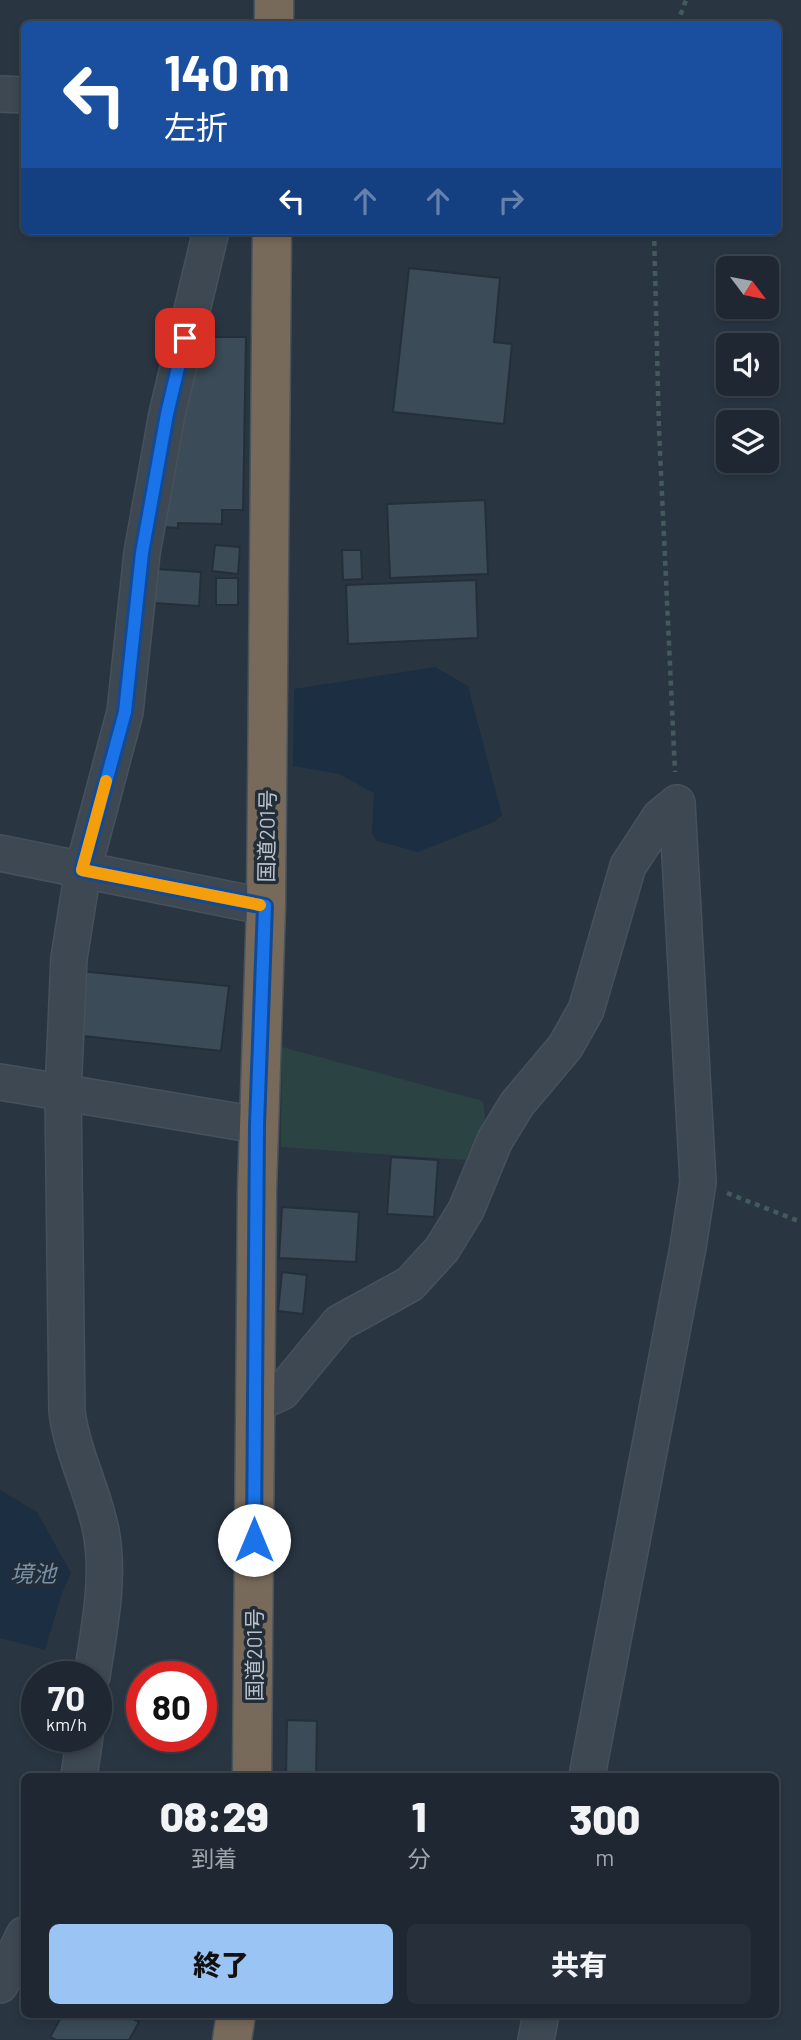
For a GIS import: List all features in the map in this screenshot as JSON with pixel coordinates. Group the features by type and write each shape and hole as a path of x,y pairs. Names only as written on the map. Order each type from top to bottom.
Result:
{"highway":[{"path":"274,0 274,21"},
{"name":"国道201号","path":"252,1773 257,1125 265,906 272,235"},
{"path":"232,2040 235,2018"}],"street":[{"path":"0,94 21,95"},
{"path":"94,1661 106,1567 100,1528 69,1432 67,1411 63,1093 69,958 82,870 125,712 149,515 167,414 210,235"},
{"path":"588,1773 688,1247 698,1182 677,803"},
{"path":"255,1404 282,1392 339,1323 410,1284 442,1249 466,1210 501,1131 517,1104 565,1047 586,1010 628,866 660,817 677,803"},
{"path":"0,853 265,906"},
{"path":"0,1082 257,1125"},
{"path":"79,1773 83,1752"},
{"path":"0,1986 21,1941"},
{"path":"536,2040 540,2018"}],"path":[{"path":"678,21 687,0"},
{"path":"654,235 659,430 677,803"},
{"path":"698,1182 801,1222"}],"green space":[{"path":"282,1047 483,1101 485,1119 466,1160 281,1147"}],"water":[{"path":"435,667 468,686 502,815 494,822 418,852 377,841 372,834 374,793 339,774 293,766 294,689"},
{"name":"境池","path":"0,1490 37,1512 71,1573 62,1593 45,1650 0,1638"}],"building":[{"path":"409,268 500,278 494,342 512,344 504,424 393,412"},
{"path":"189,337 246,337 243,510 222,510 222,524 178,523 178,528 164,527 160,555 148,554"},
{"path":"485,500 488,574 390,578 387,504"},
{"path":"215,545 240,547 238,574 212,571"},
{"path":"342,550 361,550 362,579 343,580"},
{"path":"156,569 201,572 199,606 153,603"},
{"path":"216,578 238,578 238,605 216,605"},
{"path":"476,580 478,638 348,644 346,585"},
{"path":"80,971 229,986 221,1051 83,1036 84,1021 74,1021"},
{"path":"391,1157 438,1160 434,1217 387,1214"},
{"path":"282,1207 359,1212 356,1262 279,1258"},
{"path":"282,1272 307,1275 303,1314 278,1311"},
{"path":"287,1720 317,1721 316,1773 286,1773"},
{"path":"61,2018 132,2018 139,2022 129,2040 56,2040 50,2037"}],"slow traffic":[{"path":"106,781 82,870 260,905"}],"route":[{"path":"185,338 167,414 142,553 125,712 82,870 265,906 257,1125 254,1540"}]}
